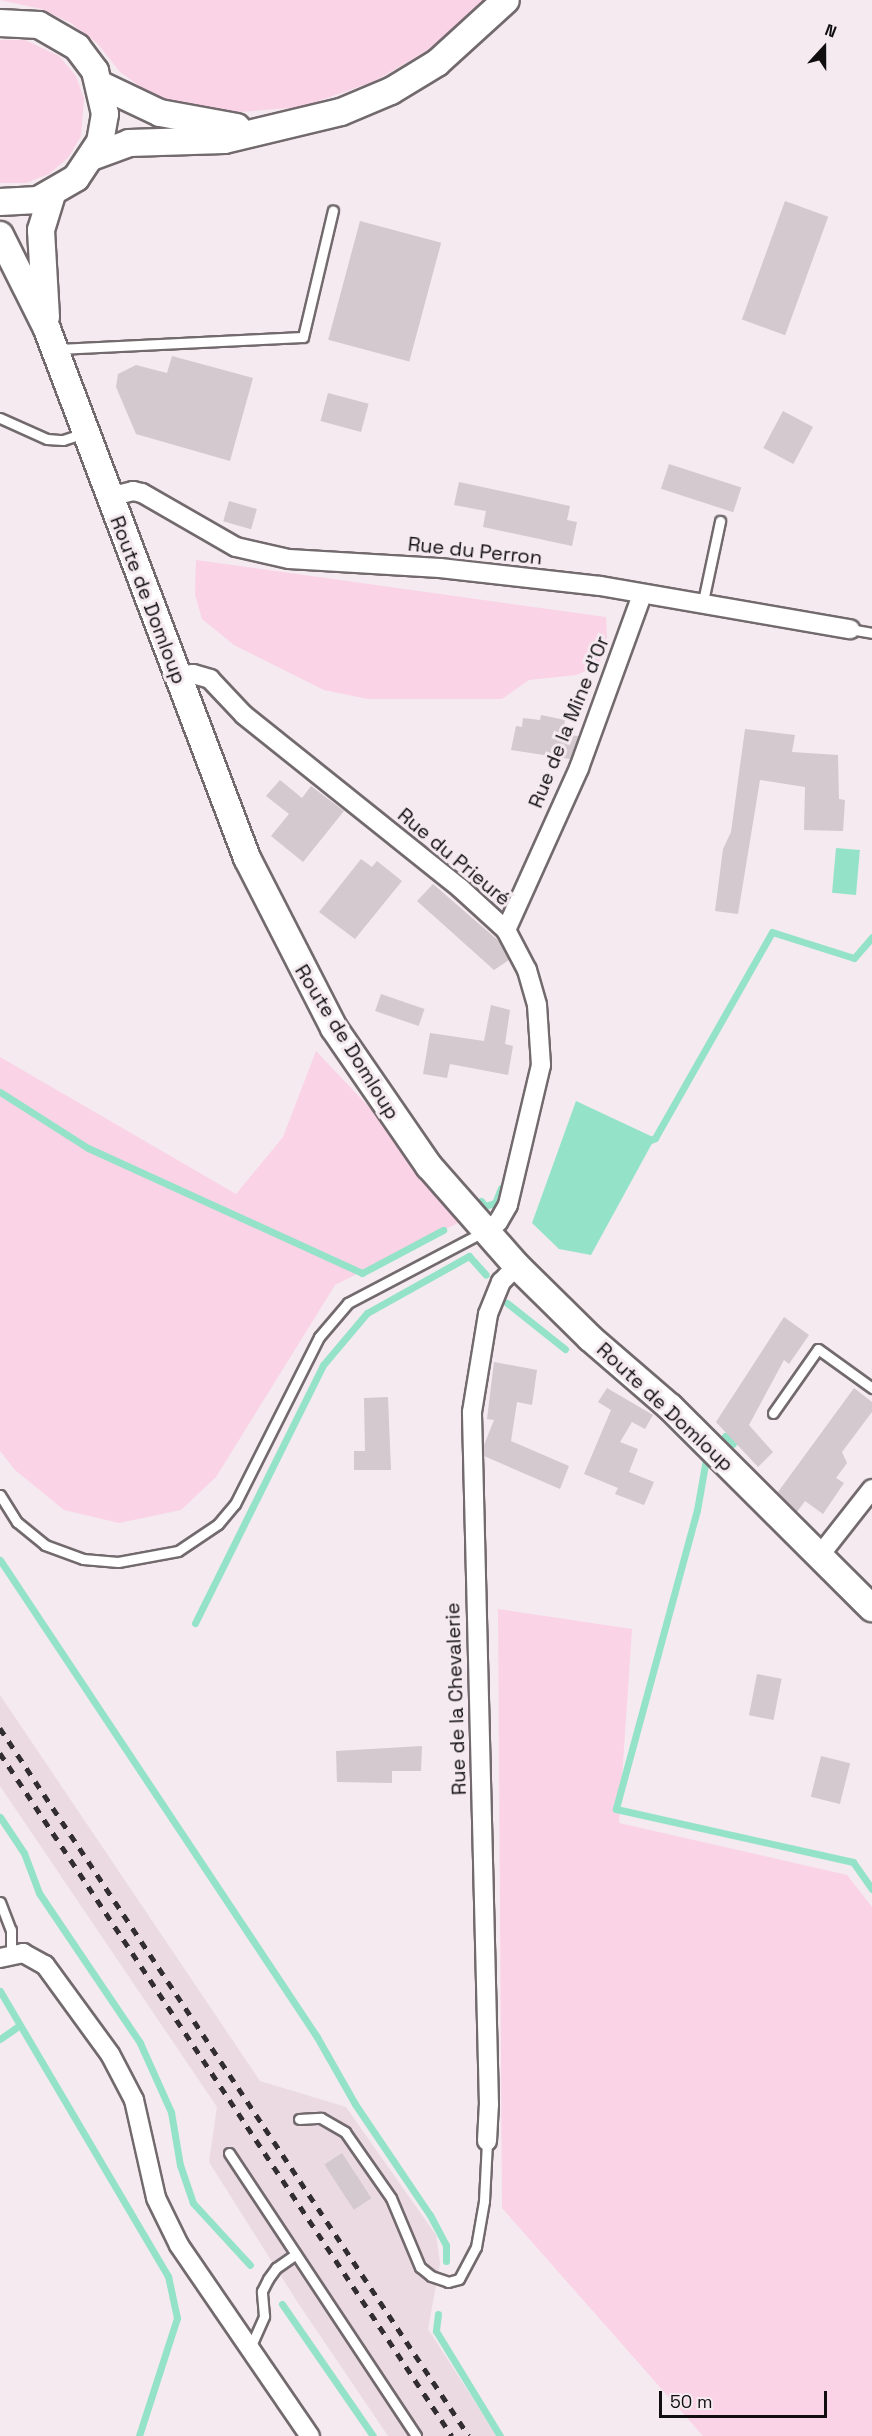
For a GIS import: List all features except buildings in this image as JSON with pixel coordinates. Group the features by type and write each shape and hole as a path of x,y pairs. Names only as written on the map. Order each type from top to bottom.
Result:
{"street":[{"path":"94,156 129,143 224,140 270,131 341,112 391,91 456,50 506,0"},
{"path":"0,23 39,25 66,38 87,59 101,85 104,128 94,156 76,178 52,195 23,203 0,202"},
{"path":"101,85 141,106 181,120 270,131"},
{"name":"Route de Domloup","path":"51,339 40,255 43,220 52,195"},
{"name":"Route de Domloup","path":"0,235 51,339 247,858 306,978 394,1118 485,1231 517,1266 590,1338 670,1407 872,1608"},
{"name":"Rue du Perron","path":"110,497 133,491 142,493 217,538 280,557 440,568 600,586 642,596 850,629"},
{"name":"Rue de la Mine d'Or","path":"506,930 579,768 642,596"},
{"name":"Rue du Prieuré","path":"177,676 193,674 210,679 244,715 460,888 506,930 527,970 537,1005 541,1065 508,1205 498,1222 485,1231"},
{"name":"Rue de la Chevalerie","path":"487,2141 489,2105 472,1412 488,1314 501,1282 517,1266"},
{"path":"820,1555 872,1489"},
{"path":"5,1957 23,1953 45,1965 110,2054 134,2100 156,2198 179,2245 310,2436"}],"lane":[{"path":"51,339 303,337 333,210"},
{"path":"0,418 47,439 63,441 86,433"},
{"path":"702,606 720,521"},
{"path":"850,629 872,633"},
{"path":"0,1496 17,1522 45,1545 83,1559 118,1562 178,1551 218,1524 235,1504 319,1337 348,1303 485,1231"},
{"path":"772,1413 818,1349 872,1388"},
{"path":"0,1902 11,1930 5,1957"},
{"path":"299,2119 321,2118 345,2133 391,2198 420,2267 431,2276 448,2282 459,2279 476,2247 484,2201 487,2141"},
{"path":"229,2153 416,2436"},
{"path":"250,2348 264,2316 262,2291 276,2268 296,2254"}],"shaded area":[{"path":"0,0 488,0 448,38 375,81 302,107 227,113 183,108 158,99 120,72 97,43 71,23 41,9"},
{"path":"0,40 25,40 59,56 76,76 84,99 81,136 68,158 49,174 26,183 0,183"},
{"path":"196,560 606,617 607,637 598,666 576,675 529,680 502,699 368,699 324,690 234,645 202,619 195,595"},
{"path":"836,848 860,850 856,895 832,893"},
{"path":"316,1051 472,1216 335,1285 216,1477 181,1510 119,1523 64,1510 15,1470 0,1451 0,1057 236,1194 283,1137"},
{"path":"576,1101 655,1138 591,1255 559,1249 532,1223"},
{"path":"498,1609 632,1629 619,1823 847,1875 872,1907 872,2436 703,2436 502,2208"},
{"path":"0,1695 260,2081 346,2107 436,2235 440,2263 428,2329 497,2436 388,2436 298,2303 209,2162 217,2107 0,1786"}],"waterway":[{"path":"646,1142 655,1138 772,932 854,958 872,937"},
{"path":"0,1092 88,1148 362,1273 443,1230"},
{"path":"481,1201 485,1206 495,1203 501,1188"},
{"path":"195,1623 323,1365 367,1313 469,1256 486,1275"},
{"path":"507,1303 565,1349"},
{"path":"725,1436 733,1444"},
{"path":"706,1459 697,1510 616,1809 853,1862 872,1889"},
{"path":"0,1560 317,2037 355,2104 430,2215 446,2245 446,2261"},
{"path":"0,1817 24,1853 39,1893 140,2043 171,2112 180,2165 193,2203 250,2265"},
{"path":"0,1991 168,2276 177,2318 139,2436"},
{"path":"0,2039 20,2025"},
{"path":"282,2304 373,2436"},
{"path":"438,2314 436,2331 500,2436"}],"railway":[{"path":"0,1728 469,2436"},
{"path":"0,1753 452,2436"}]}
